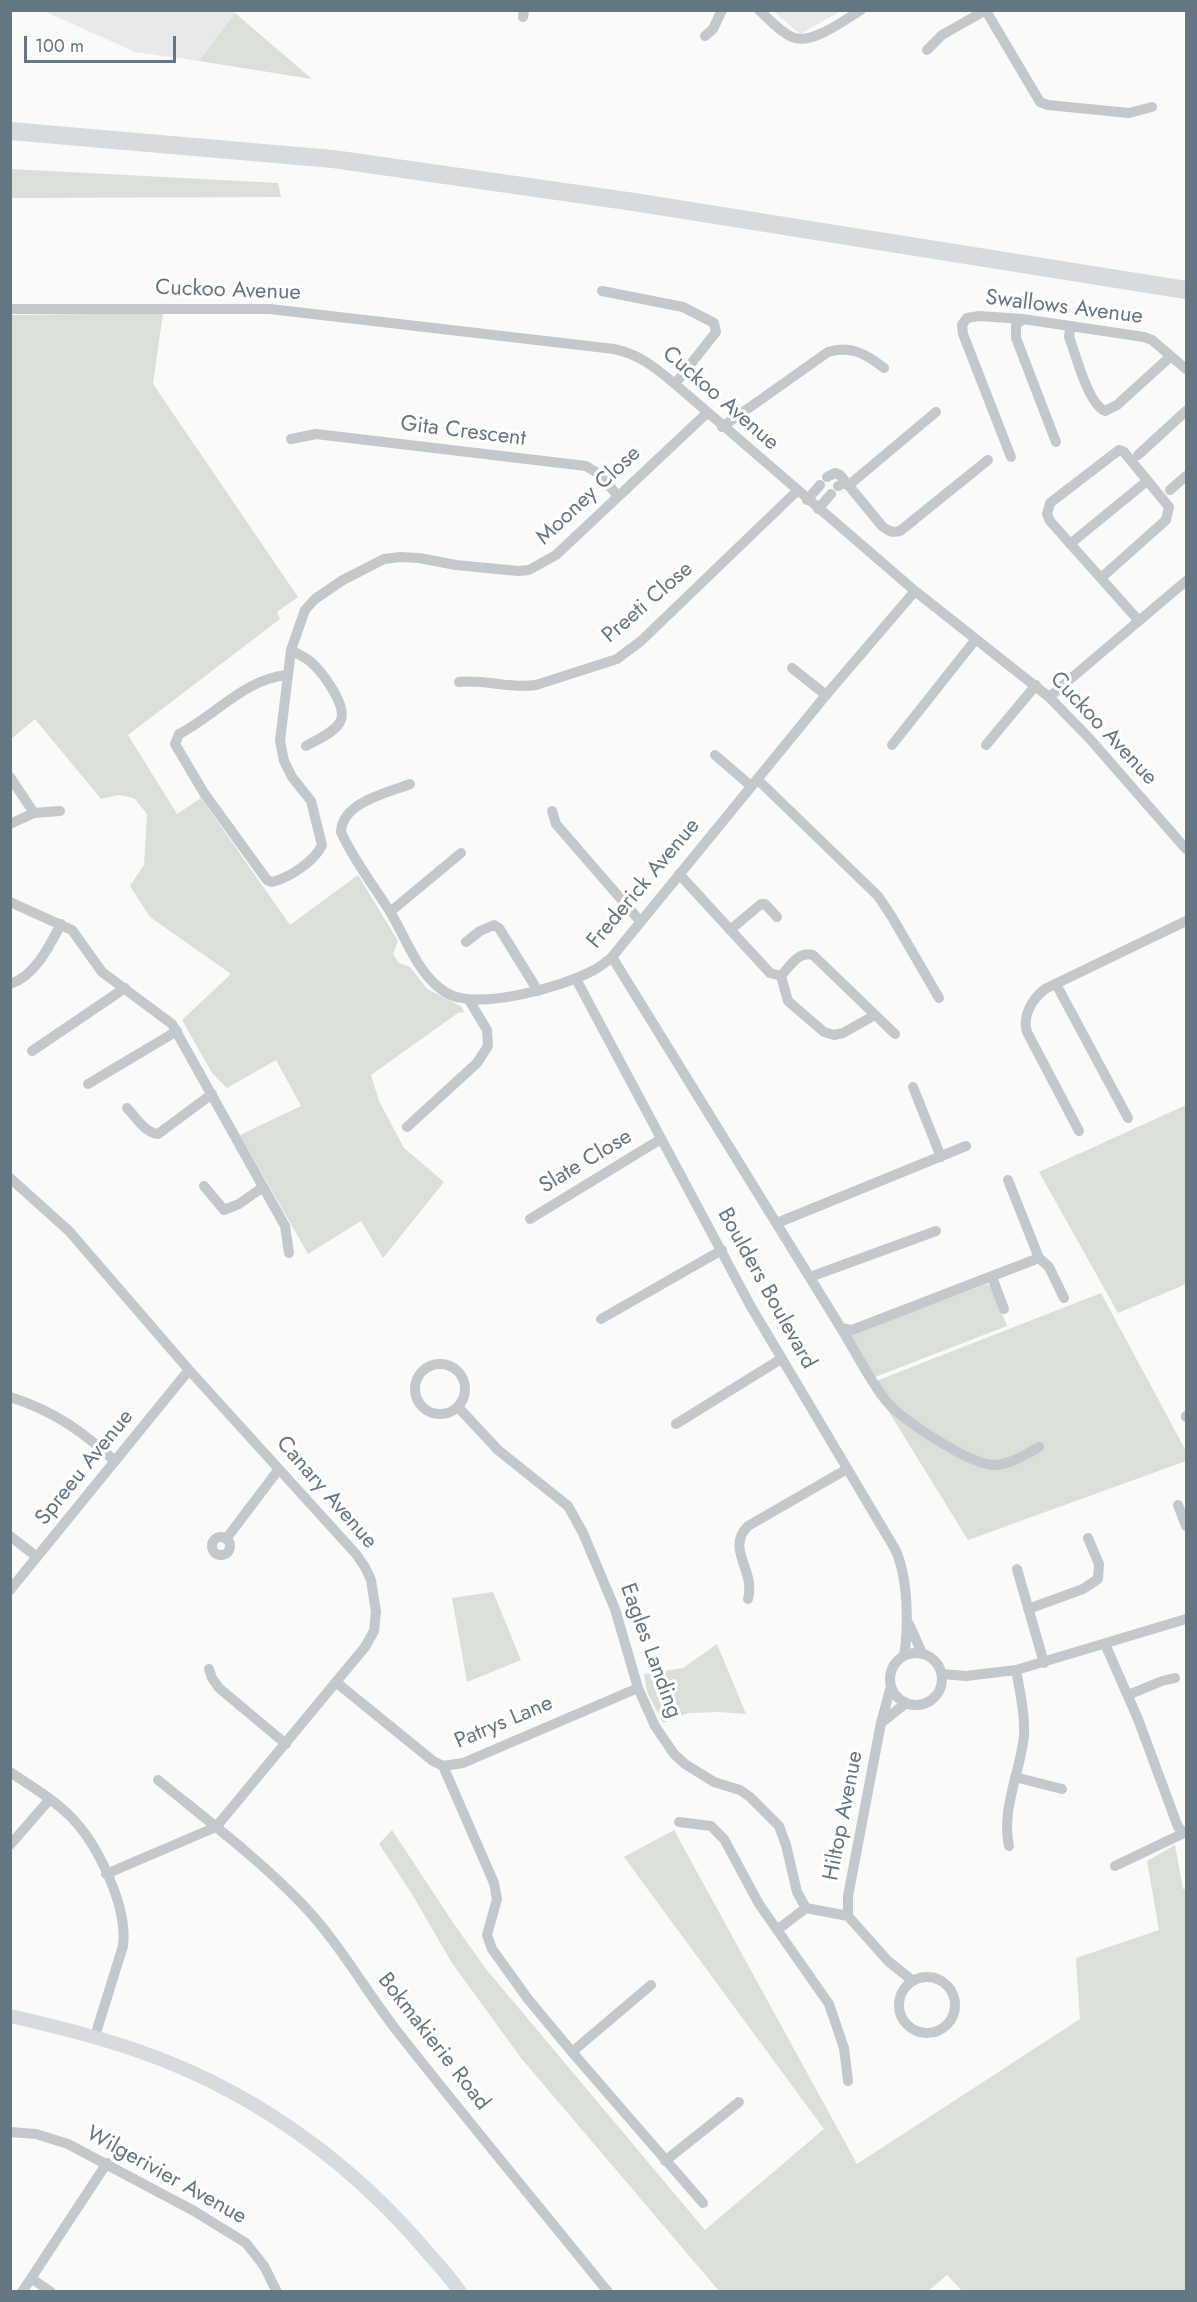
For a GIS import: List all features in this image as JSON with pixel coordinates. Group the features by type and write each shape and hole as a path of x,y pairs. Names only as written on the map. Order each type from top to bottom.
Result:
{"highway":[{"path":"10,131 333,159 634,202 1186,290"}],"street":[{"path":"705,36 713,29 722,10"},
{"path":"759,10 787,34 801,40 818,35 861,10"},
{"path":"927,50 942,35 986,11 1040,102 1048,105 1129,113 1152,107"},
{"path":"602,291 683,307 714,323 716,332 675,384"},
{"name":"Cuckoo Avenue","path":"10,309 232,307 294,310 375,322 624,351 646,360 915,591 1036,685 1083,730 1186,849"},
{"name":"Swallows Avenue","path":"1011,457 963,334 962,325 972,316 1023,319 1152,339 1186,369"},
{"path":"1023,319 1016,325 1016,338 1056,442"},
{"path":"1073,327 1069,337 1091,395 1097,406 1105,411 1117,405 1171,356"},
{"path":"722,427 828,352 842,348 858,351 868,355 884,368"},
{"path":"1138,455 1186,411"},
{"path":"818,509 839,488 936,412"},
{"name":"Mooney Close","path":"287,675 258,682 240,693 178,734 175,744 200,788 267,880 272,882 280,880 319,851 322,845 311,801 292,777 281,751 280,741 291,650 304,610 315,599 343,580 384,559 399,557 456,565 529,570 556,555 707,413"},
{"name":"Gita Crescent","path":"291,439 316,434 586,466 599,474 618,496"},
{"path":"1101,578 1166,520 1168,507 1124,452 1119,450 1050,503 1047,514 1050,521 1139,621"},
{"path":"807,500 823,481 835,473 839,488 887,531 894,533 900,531 988,460"},
{"path":"1170,490 1186,476"},
{"path":"1070,544 1147,481"},
{"name":"Preeti Close","path":"459,682 477,680 526,687 617,659 641,641 797,491"},
{"path":"1049,697 1186,581"},
{"name":"Frederick Avenue","path":"410,784 364,803 350,813 342,826 344,838 390,912 421,969 432,983 446,993 469,1000 538,991 576,979 596,969 612,957 826,695 915,591"},
{"path":"892,745 976,639"},
{"path":"291,650 307,659 318,669 338,700 342,715 341,722 335,728 306,746"},
{"path":"792,668 826,695"},
{"path":"986,745 1036,685"},
{"path":"716,755 754,783 878,896 939,998"},
{"path":"10,777 34,813"},
{"path":"10,824 34,813 60,811"},
{"path":"552,811 556,824 640,921"},
{"path":"390,912 461,853"},
{"path":"679,874 770,973 781,976"},
{"path":"10,902 72,930 102,972 167,1020 177,1031 285,1226 290,1252"},
{"path":"730,930 761,904 765,904 777,917"},
{"path":"1079,1131 1025,1026 1027,1015 1038,995 1056,984 1186,921"},
{"path":"10,984 26,976 35,966 61,924"},
{"path":"466,942 488,927 495,925 538,991"},
{"path":"781,976 800,956 813,955 895,1034"},
{"path":"612,957 888,1402 903,1416 960,1454 975,1461 995,1465 1024,1456 1039,1447"},
{"path":"781,976 788,1001 824,1032 834,1035 843,1033 875,1015"},
{"name":"Boulders Boulevard","path":"576,979 781,1359 900,1560 904,1573 908,1621 904,1656"},
{"path":"1056,984 1128,1118"},
{"path":"32,1051 125,988"},
{"path":"407,1127 477,1064 488,1046 487,1030 469,1000"},
{"path":"88,1084 177,1031"},
{"path":"913,1087 941,1156"},
{"path":"127,1108 152,1134 158,1134 212,1094"},
{"name":"Slate Close","path":"530,1219 661,1139"},
{"path":"777,1223 966,1146"},
{"name":"Canary Avenue","path":"10,1178 69,1232 189,1370 356,1554 371,1581 376,1612 374,1631 337,1683 216,1827 106,1874"},
{"path":"1008,1180 1039,1258 1049,1267 1064,1298"},
{"path":"204,1186 224,1210 231,1209 263,1187"},
{"path":"810,1277 936,1231"},
{"path":"601,1319 722,1250"},
{"path":"841,1328 852,1330 1039,1258"},
{"path":"992,1277 1004,1310"},
{"path":"676,1425 781,1359"},
{"path":"435,1365 455,1369 464,1380 465,1388 465,1394 458,1407 446,1414 438,1414 425,1409 420,1404 415,1391 423,1372 435,1365"},
{"name":"Spreeu Avenue","path":"10,1590 189,1370"},
{"path":"10,1397 63,1420 84,1434 115,1461"},
{"name":"Eagles Landing","path":"458,1407 498,1449 568,1506 583,1533 615,1609 648,1714 674,1754 685,1764 714,1782 740,1790 779,1826 797,1892 806,1908"},
{"path":"226,1539 279,1469"},
{"path":"748,1599 751,1588 750,1577 739,1546 744,1531 748,1526 847,1469"},
{"path":"1178,1505 1186,1526"},
{"path":"10,1536 37,1557"},
{"path":"1028,1609 1083,1589 1098,1579 1099,1564 1088,1538"},
{"path":"1017,1569 1044,1663"},
{"path":"942,1674 966,1676 1016,1671 1186,1619"},
{"name":"Boulders Boulevard","path":"908,1621 922,1653"},
{"path":"1105,1644 1128,1695 1178,1827 1185,1832 1115,1866"},
{"path":"904,1656 922,1653 933,1659 942,1674 940,1688"},
{"name":"Hiltop Avenue","path":"848,1916 848,1896 881,1723 891,1686 891,1671 904,1656"},
{"path":"209,1669 219,1688 286,1744"},
{"path":"1010,1846 1006,1821 1023,1737 1024,1720 1016,1671"},
{"name":"Hiltop Avenue","path":"881,1723 906,1703 927,1702 940,1688 966,1676"},
{"path":"1128,1695 1175,1678"},
{"name":"Patrys Lane","path":"337,1683 424,1754 443,1766 463,1763 638,1688"},
{"path":"891,1686 894,1693 906,1703"},
{"path":"443,1766 497,1894 487,1930 489,1942 528,1999 703,2203"},
{"path":"10,1772 50,1799 71,1816 83,1831 106,1874 120,1910 125,1932 115,1975 95,2036"},
{"path":"1015,1777 1062,1789"},
{"name":"Bokmakierie Road","path":"158,1780 284,1886 322,1927 410,2048 608,2292"},
{"path":"10,1845 50,1799"},
{"path":"679,1822 711,1826 719,1832 753,1895 829,2004 844,2048 849,2081"},
{"path":"777,1930 806,1908 848,1916 888,1961 913,1981 931,1978 939,1980 952,1993 954,2011 945,2026 937,2031 919,2032 904,2021 899,2004 901,1995 913,1981"},
{"path":"572,2052 651,1985"},
{"path":"10,2016 95,2036 155,2057 193,2073 250,2102 303,2136 379,2199 402,2222 460,2292"},
{"path":"665,2161 739,2102"},
{"name":"Wilgerivier Avenue","path":"10,2132 36,2134 55,2139 107,2163 194,2211 246,2243 264,2266 277,2292"},
{"path":"22,2292 107,2163"},
{"path":"31,2278 51,2292"}],"shaded area":[{"path":"47,10 233,10 235,13 199,61 135,52 46,12"},
{"path":"773,11 841,11 800,34"},
{"path":"235,13 312,79 199,61"},
{"path":"11,169 278,183 281,197 11,198"},
{"path":"163,313 153,384 298,597 277,612 280,619 128,735 177,814 201,798 290,925 358,875 398,941 393,954 399,963 410,967 427,989 461,1006 464,1012 458,1013 371,1075 379,1101 404,1148 444,1182 383,1258 361,1221 308,1254 240,1135 301,1106 276,1060 227,1088 212,1073 182,1020 231,974 150,917 130,886 144,865 147,814 134,798 118,795 101,799 35,719 11,739 11,315"},
{"path":"1186,1105 1186,1284 1118,1313 1039,1172"},
{"path":"987,1284 991,1286 1007,1326 875,1377 850,1335"},
{"path":"1101,1293 1186,1451 1186,1461 968,1540 871,1383"},
{"path":"493,1592 521,1660 467,1682 452,1598"},
{"path":"717,1644 746,1714 688,1713 663,1723 647,1692 644,1674 683,1668"},
{"path":"392,1830 486,1969 705,2230 824,2129 624,1857 674,1830 857,2164 1080,2019 1076,1958 1159,1930 1147,1861 1175,1845 1183,1889 1186,1889 1186,2291 962,2291 947,2275 928,2291 719,2291 521,2058 452,1963 412,1894 379,1844"}]}
